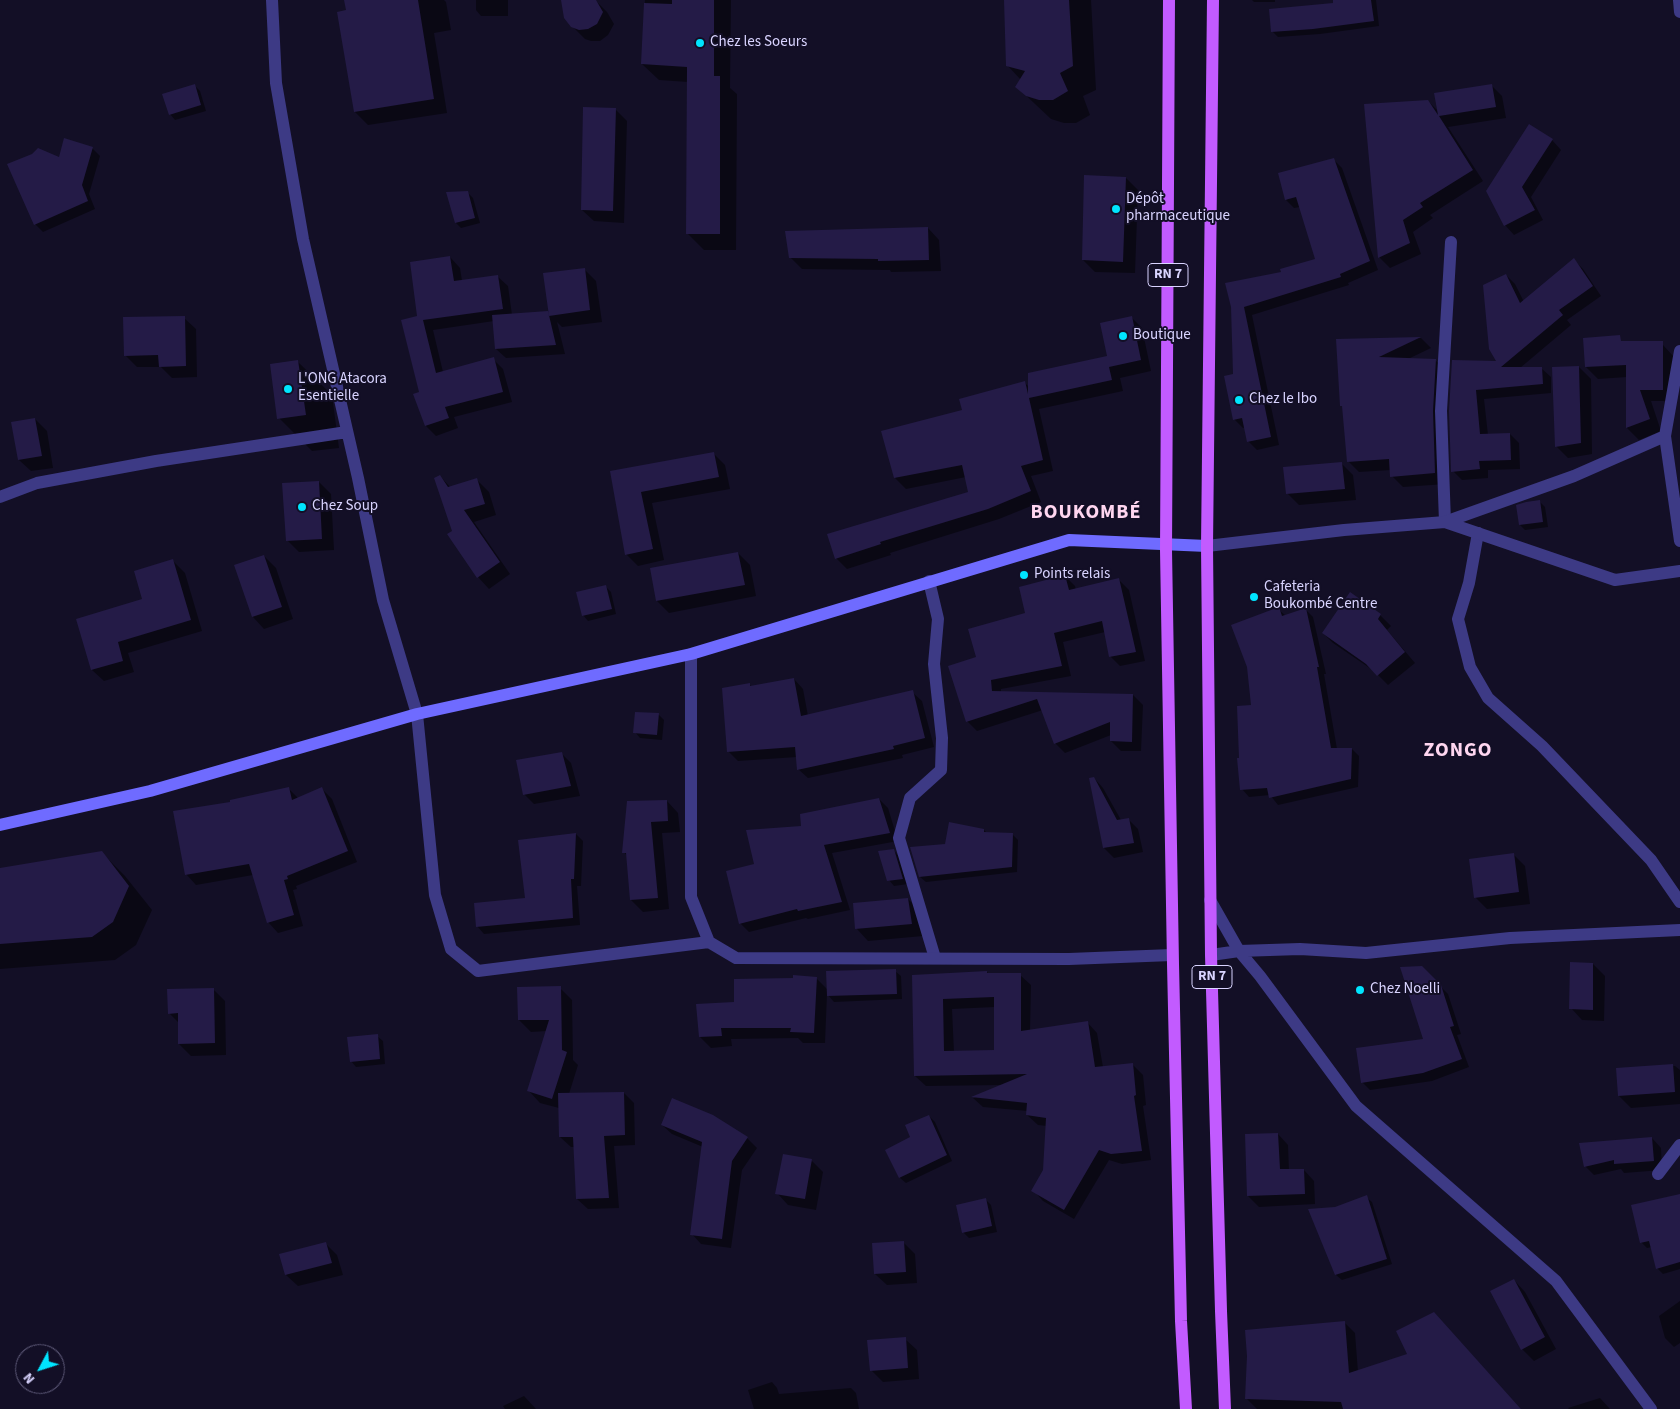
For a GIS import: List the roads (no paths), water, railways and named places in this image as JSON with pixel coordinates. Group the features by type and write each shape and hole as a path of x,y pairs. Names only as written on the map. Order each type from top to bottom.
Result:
{"main road":[{"name":"RN 7","path":"1169,0 1166,544 1172,955 1181,1321 1186,1409"},
{"name":"RN 7","path":"1213,0 1207,546 1210,900 1220,1311 1225,1409"},
{"path":"0,825 150,791 417,714 691,654 1069,540 1207,546"}],"street":[{"path":"272,0 276,83 303,239 358,478 383,600 417,714 435,895 451,949 478,971 709,942"},
{"path":"1679,0 1680,12"},
{"path":"1445,522 1441,411 1451,242"},
{"path":"1680,351 1665,436 1680,542"},
{"path":"0,497 37,484 156,461 347,432"},
{"path":"1207,546 1344,530 1445,522 1574,476 1665,436"},
{"path":"1445,522 1615,580 1680,571"},
{"path":"1478,533 1469,583 1458,619 1470,667 1488,698 1542,746 1651,860 1680,902"},
{"path":"929,581 938,619 934,664 942,738 941,770 910,798 899,838 935,958"},
{"path":"691,654 691,897 709,942 736,958 1069,958 1172,955"},
{"path":"1210,900 1239,952 1260,976 1356,1106 1556,1281 1651,1409"},
{"path":"1212,955 1300,949 1366,953 1510,938 1680,930"},
{"path":"1658,1174 1680,1145"}],"place":[{"name":"Chez les Soeurs","path":"700,43"},
{"name":"Dépôt pharmaceutique","path":"1116,209"},
{"name":"Boutique","path":"1123,336"},
{"name":"L'ONG Atacora Esentielle","path":"288,389"},
{"name":"Chez le Ibo","path":"1239,400"},
{"name":"Chez Soup","path":"302,507"},
{"name":"Points relais","path":"1024,575"},
{"name":"Cafeteria Boukombé Centre","path":"1254,597"},
{"name":"Chez Noelli","path":"1360,990"}],"district":[{"name":"BOUKOMBÉ","path":"1086,514"},
{"name":"ZONGO","path":"1458,752"}]}
